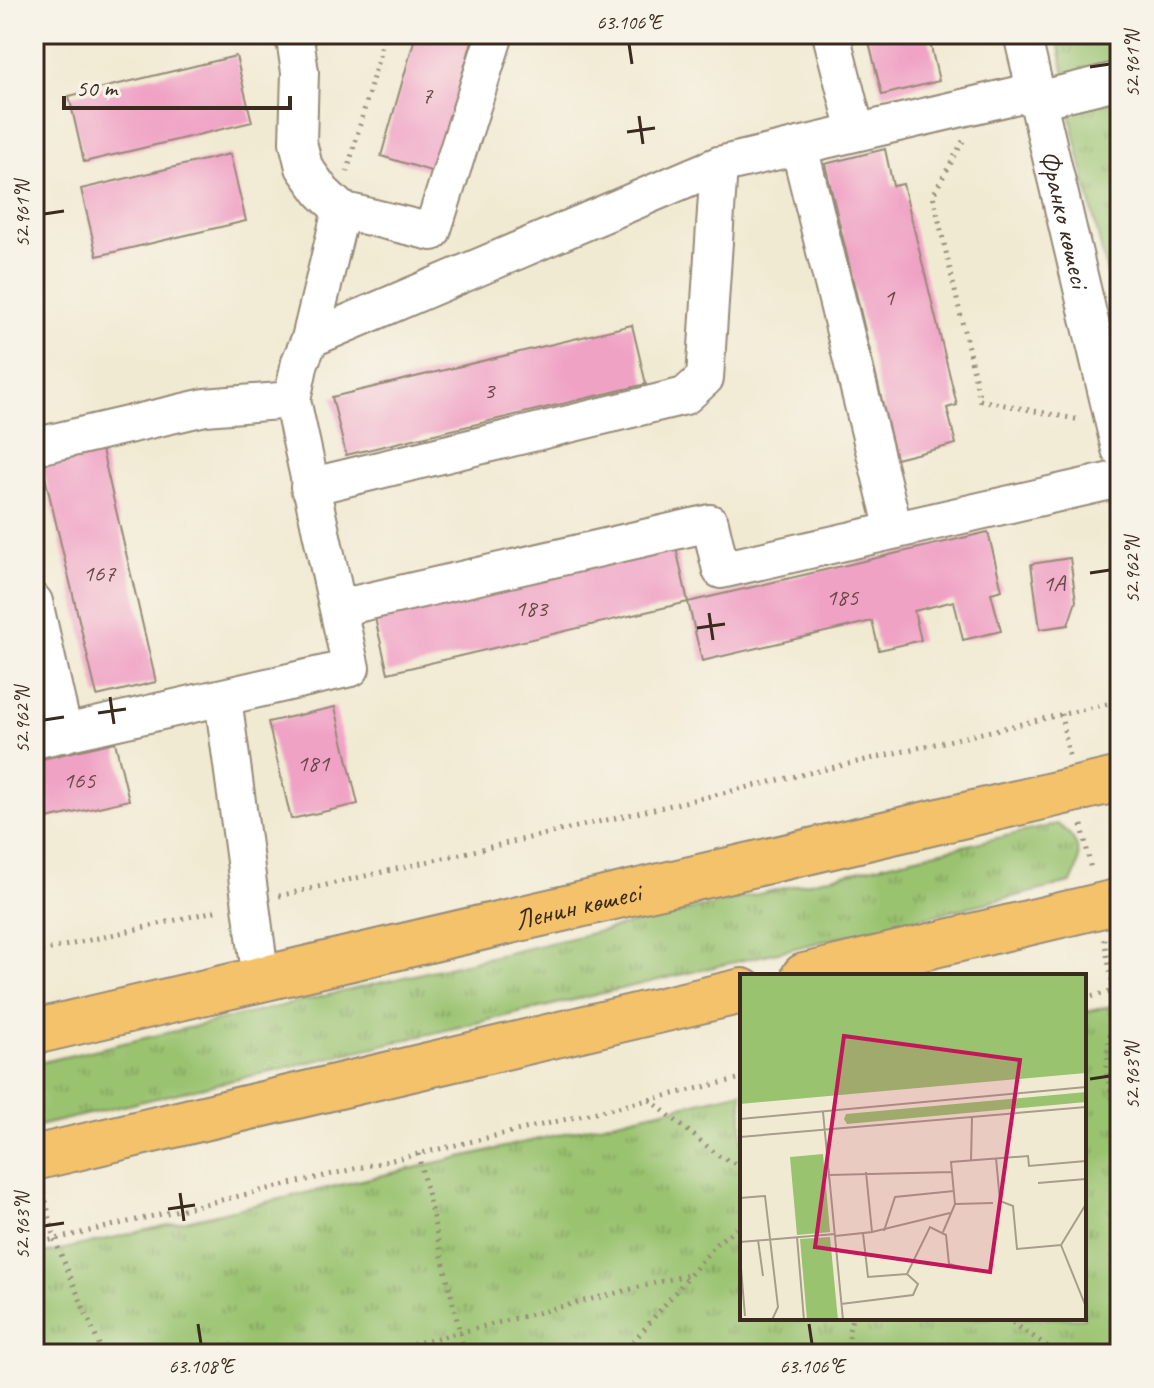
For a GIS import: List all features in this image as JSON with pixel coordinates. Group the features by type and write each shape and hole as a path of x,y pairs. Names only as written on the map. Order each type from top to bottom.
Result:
{"main road":[{"name":"Ленин көшесі","path":"34,1032 1120,779"},
{"path":"812,974 1109,904"},
{"path":"34,1158 740,991"}],"street":[{"path":"290,34 295,39 300,72 298,142 304,167 322,192 341,210 432,232 495,34"},
{"path":"831,34 856,132"},
{"name":"Франко көшесі","path":"1022,34 1117,438"},
{"path":"310,339 719,165 986,102 1120,80"},
{"path":"799,146 894,530"},
{"path":"309,487 685,396 705,378 719,165"},
{"path":"34,602 49,737 351,668 292,400 341,210"},
{"path":"46,444 205,407 292,400"},
{"path":"339,608 710,523 721,570 1120,479"},
{"path":"223,698 261,980"}],"path":[{"path":"341,210 349,162 385,34"},
{"path":"986,102 933,195 980,400 1117,438"},
{"path":"34,953 1120,701"},
{"path":"1061,714 1076,790 1109,904 1117,990 1106,1072 1120,1131"},
{"path":"1086,998 1117,990"},
{"path":"34,1244 740,1078"},
{"path":"650,1100 719,1156 740,1166"},
{"path":"418,1154 465,1354"},
{"path":"623,1354 717,1243 740,1226"},
{"path":"55,1240 103,1354"},
{"path":"374,1354 691,1274"},
{"path":"850,1354 852,1320"},
{"path":"1009,1320 1059,1354"}],"green space":[{"path":"1056,34 1120,34 1120,66 1066,78"},
{"path":"1120,99 1120,329 1069,111"},
{"path":"1057,824 1071,836 1078,850 1078,865 1071,883 34,1127 34,1064"},
{"path":"1120,1004 1120,1354 34,1354 34,1256 740,1092 740,1320 1086,1320 1086,1012"}],"building":[{"path":"416,34 474,34 434,172 381,156"},
{"path":"867,34 928,34 939,81 882,95"},
{"path":"236,56 252,122 84,162 69,96"},
{"path":"885,149 893,186 903,184 957,405 947,408 956,444 896,459 825,164"},
{"path":"230,154 246,221 97,256 81,189"},
{"path":"632,325 646,384 346,455 332,397"},
{"path":"102,450 156,682 97,696 42,464"},
{"path":"988,532 1002,590 991,593 1001,631 963,640 954,601 914,611 921,640 901,645 879,650 872,621 702,661 688,602"},
{"path":"675,543 688,602 388,673 374,614"},
{"path":"1070,558 1076,601 1068,625 1040,629 1031,564"},
{"path":"335,707 358,804 291,819 268,722"},
{"path":"115,742 129,800 34,822 34,761"}]}
